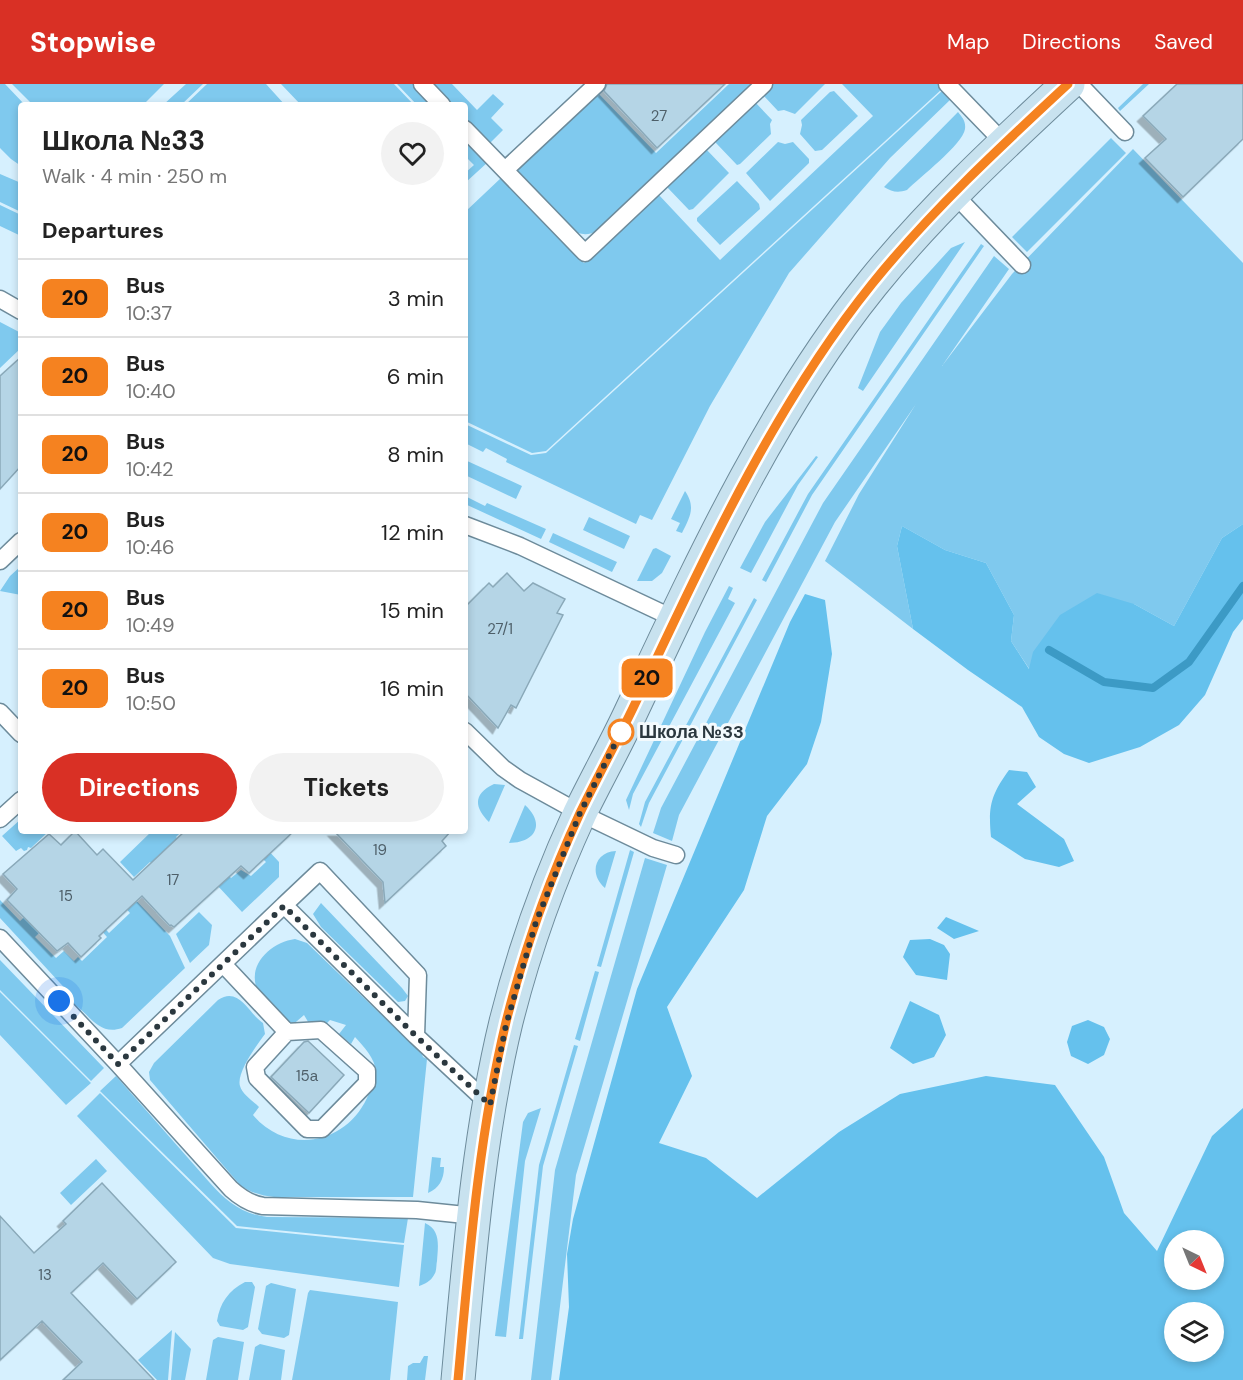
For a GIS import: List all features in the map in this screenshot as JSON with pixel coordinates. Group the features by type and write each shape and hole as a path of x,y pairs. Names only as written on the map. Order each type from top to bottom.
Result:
{"main road":[{"path":"458,1380 475,1216 490,1105 506,1025 524,958 544,901 580,813 675,619 771,434 826,347 872,285 954,195 1068,84"}],"lane":[{"path":"422,84 439,102"},
{"path":"505,170 597,84"},
{"path":"468,132 585,253 764,84"},
{"path":"947,84 1005,144"},
{"path":"1079,84 1125,132"},
{"path":"954,195 1022,265"},
{"path":"0,299 18,309"},
{"path":"468,526 520,546 675,619"},
{"path":"0,561 18,544"},
{"path":"0,712 18,731"},
{"path":"468,734 512,774 580,813 653,848 676,855"},
{"path":"0,819 18,803"},
{"path":"118,1064 320,871 418,975 416,1036"},
{"path":"284,906 490,1105"},
{"path":"0,938 231,1189 253,1204 417,1210 475,1216"},
{"path":"223,964 287,1032"},
{"path":"321,1029 367,1071 367,1083 322,1129 307,1130 257,1078 255,1067 287,1032 321,1029"}],"shaded area":[{"path":"0,84 5,84 22,102 18,102 18,164 0,148"},
{"path":"12,84 164,84 146,102 30,102"},
{"path":"186,84 203,84 184,102 166,102"},
{"path":"207,84 266,84 282,102 188,102"},
{"path":"281,84 394,84 411,102 298,102"},
{"path":"397,84 414,84 431,102 414,102"},
{"path":"432,84 452,84 477,110 493,94 504,104 491,118 503,130 489,144 468,122 468,102 449,102"},
{"path":"729,84 753,84 595,232 584,234 570,230 513,170 597,92 656,153"},
{"path":"772,84 825,84 795,114 784,110 778,111 764,96 763,93"},
{"path":"842,84 938,84 942,89 546,451 532,453 468,422 468,209 502,177 584,263 658,194 720,260 873,116"},
{"path":"1143,84 1149,84 1120,111 1118,108"},
{"path":"943,90 951,99 890,158 789,273 710,406 652,520 640,515 636,524 506,462 507,459 486,448 483,452 468,444 468,425 531,455 546,453"},
{"path":"834,91 858,116 822,150 815,151 800,134 801,120 830,92"},
{"path":"755,102 772,120 771,134 737,165 716,143 715,139"},
{"path":"958,112 964,121 965,129 949,152 907,190 895,192 884,187"},
{"path":"1111,138 1126,153 1027,252 1012,237"},
{"path":"468,141 488,162 468,180 468,170 474,165 468,159"},
{"path":"778,142 785,144 793,142 809,159 809,163 770,201 746,173"},
{"path":"705,148 729,173 693,209 689,210 666,186"},
{"path":"1133,149 1243,263 1243,524 1222,538 1174,626 1134,604 1030,670 1011,641 1014,615 986,563 945,550 902,526 897,546 913,629 825,561 859,494 916,404 835,522 679,815 672,841 653,833 661,808 823,503 994,256 1009,269 942,366 1012,274"},
{"path":"0,174 18,182 18,211 0,202"},
{"path":"737,181 759,204 760,209 720,245 697,221 697,218"},
{"path":"0,205 18,214 18,235 0,226"},
{"path":"965,242 863,391 858,388 880,332 901,303 951,248"},
{"path":"981,244 984,246 812,495 766,582 762,580 808,494"},
{"path":"0,322 18,331 18,351 0,368"},
{"path":"816,456 818,457 798,485 751,573 740,568 765,522"},
{"path":"468,461 522,486 516,499 468,476"},
{"path":"685,491 691,507 682,533 676,531 680,523 671,519"},
{"path":"468,498 485,506 487,503 546,529 541,539 468,505"},
{"path":"589,517 630,536 624,549 583,530"},
{"path":"1243,524 1243,619 1233,632 1205,695 1179,725 1140,747 1089,763 1064,754 1039,737 1022,707 913,629 897,546 902,526 945,550 986,563 1014,615 1011,641 1029,669 1033,652 1060,615 1097,593 1134,604 1174,626 1222,538"},
{"path":"553,533 617,562 612,572 549,542"},
{"path":"656,548 671,556 662,573 652,581 637,581 653,549"},
{"path":"18,569 18,594 0,591"},
{"path":"729,586 733,588 728,599 735,603 633,794 629,810 626,800"},
{"path":"805,594 825,600 832,654 821,722 807,764 767,816 744,890 667,1007 692,1076 659,1143 706,1158 757,1198 839,1132 900,1094 986,1076 1055,1085 1104,1157 1124,1213 1157,1251 1164,1236 1164,1290 1224,1290 1224,1230 1167,1230 1212,1136 1243,1108 1243,1380 559,1380 569,1307 567,1254 573,1219 637,989 790,622"},
{"path":"754,598 757,600 649,803 641,827 639,824 645,802"},
{"path":"1009,770 1027,772 1036,787 1017,804 1064,839 1074,861 1059,867 1025,859 991,837 992,801"},
{"path":"494,784 505,785 489,822 480,811 478,801 482,792"},
{"path":"525,805 535,819 535,831 525,840 509,843"},
{"path":"18,822 18,834 46,834 31,848 28,847 24,851 21,848 16,851 2,836"},
{"path":"149,834 179,834 176,837 180,841 154,866 150,862 134,877 120,862"},
{"path":"266,848 279,862 279,877 242,912 217,885 228,875 231,878 241,870 251,876 266,862 259,855"},
{"path":"630,850 634,852 601,967 597,966"},
{"path":"616,851 605,888 597,877 596,865 603,855"},
{"path":"645,858 667,865 576,1175 551,1380 531,1380 555,1170"},
{"path":"129,893 170,936 185,968 122,1028 114,1030 101,1027 74,1004 72,996 0,918 0,900 20,921 31,911 46,926 35,937 56,958 64,951 74,961 78,957 82,961 107,937 99,928 102,925 109,933 130,913 120,902"},
{"path":"321,903 402,988 408,996 405,1001 398,1002 321,927 313,914"},
{"path":"199,912 212,925 209,945 190,963 176,934"},
{"path":"946,917 979,931 954,939 937,928"},
{"path":"295,939 307,943 427,1059 413,1197 274,1197 252,1192 240,1185 150,1080 149,1072 154,1063 218,1000 232,996 243,1002 263,1023 265,1034 248,1059 240,1080 243,1092 259,1107 253,1115 267,1128 282,1136 298,1140 330,1135 345,1126 357,1114 367,1098 376,1072 374,1062 355,1037 351,1044 339,1034 346,1025 330,1020 324,1026 310,1025 304,1015 289,1028 257,989 255,971 264,956 278,945"},
{"path":"930,939 944,945 950,954 947,980 916,975 903,957 910,940"},
{"path":"0,960 104,1068 91,1081 0,990"},
{"path":"595,971 599,972 580,1041 575,1039"},
{"path":"0,992 91,1083 66,1105 0,1035"},
{"path":"910,1001 939,1015 946,1035 934,1057 913,1064 890,1048"},
{"path":"1088,1020 1104,1027 1110,1039 1104,1055 1088,1064 1071,1056 1067,1042 1072,1026"},
{"path":"574,1045 578,1046 543,1166 523,1339 519,1339 539,1165"},
{"path":"116,1076 210,1183 235,1206 267,1217 408,1218 404,1243 237,1226 100,1091"},
{"path":"100,1093 236,1228 404,1245 399,1287 230,1264 213,1258 77,1116"},
{"path":"541,1108 525,1161 506,1337 495,1336 523,1122 528,1113"},
{"path":"432,1157 441,1158 440,1167 444,1167 444,1172 440,1183 428,1193"},
{"path":"96,1159 107,1171 71,1205 60,1193"},
{"path":"425,1223 436,1234 438,1244 436,1272 428,1282 419,1286"},
{"path":"245,1282 252,1282 255,1287 248,1327 243,1330 220,1326 217,1321 223,1303 234,1289"},
{"path":"271,1283 296,1289 289,1335 284,1338 262,1334 258,1329 266,1286"},
{"path":"310,1290 398,1302 390,1380 292,1380"},
{"path":"172,1330 168,1380 157,1380 138,1360"},
{"path":"175,1332 191,1349 185,1380 171,1380"},
{"path":"218,1337 244,1342 238,1380 206,1380 213,1340"},
{"path":"260,1344 285,1350 281,1380 249,1380 255,1347"},
{"path":"424,1356 428,1356 425,1380 407,1380 408,1366 420,1363"}],"building":[{"path":"607,84 725,84 657,148 604,91"},
{"path":"1177,84 1243,84 1243,139 1183,197 1145,158 1166,139 1143,116"},
{"path":"18,360 18,469 0,489 0,376"},
{"path":"507,573 524,591 533,583 565,599 557,613 563,615 516,708 511,705 498,728 468,696 468,604 489,583 493,587"},
{"path":"49,834 61,845 72,834 78,834 97,855 103,849 133,880 182,834 291,834 249,873 241,866 174,927 170,926 142,896 99,936 101,938 81,957 68,943 57,951 7,900 17,889 3,874"},
{"path":"337,834 448,834 442,841 446,846 385,903 383,882"},
{"path":"308,1041 344,1075 309,1113 271,1077 304,1042"},
{"path":"102,1183 176,1262 137,1299 103,1263 71,1293 154,1380 63,1380 82,1362 42,1321 0,1360 0,1216 34,1253 66,1224 63,1221"}],"waterway":[{"path":"1049,650 1104,682 1153,688 1189,662 1243,586"}],"bus line":[{"name":"20","path":"458,1380 479,1184 490,1105 506,1025 536,922 580,813 736,499 771,434 832,338 903,248 1005,144 1068,84"}],"place":[{"name":"Школа №33","path":"621,732"}],"route":[{"path":"59,1001 118,1064 284,906 490,1105 506,1025 536,922 580,813 621,732"}]}
